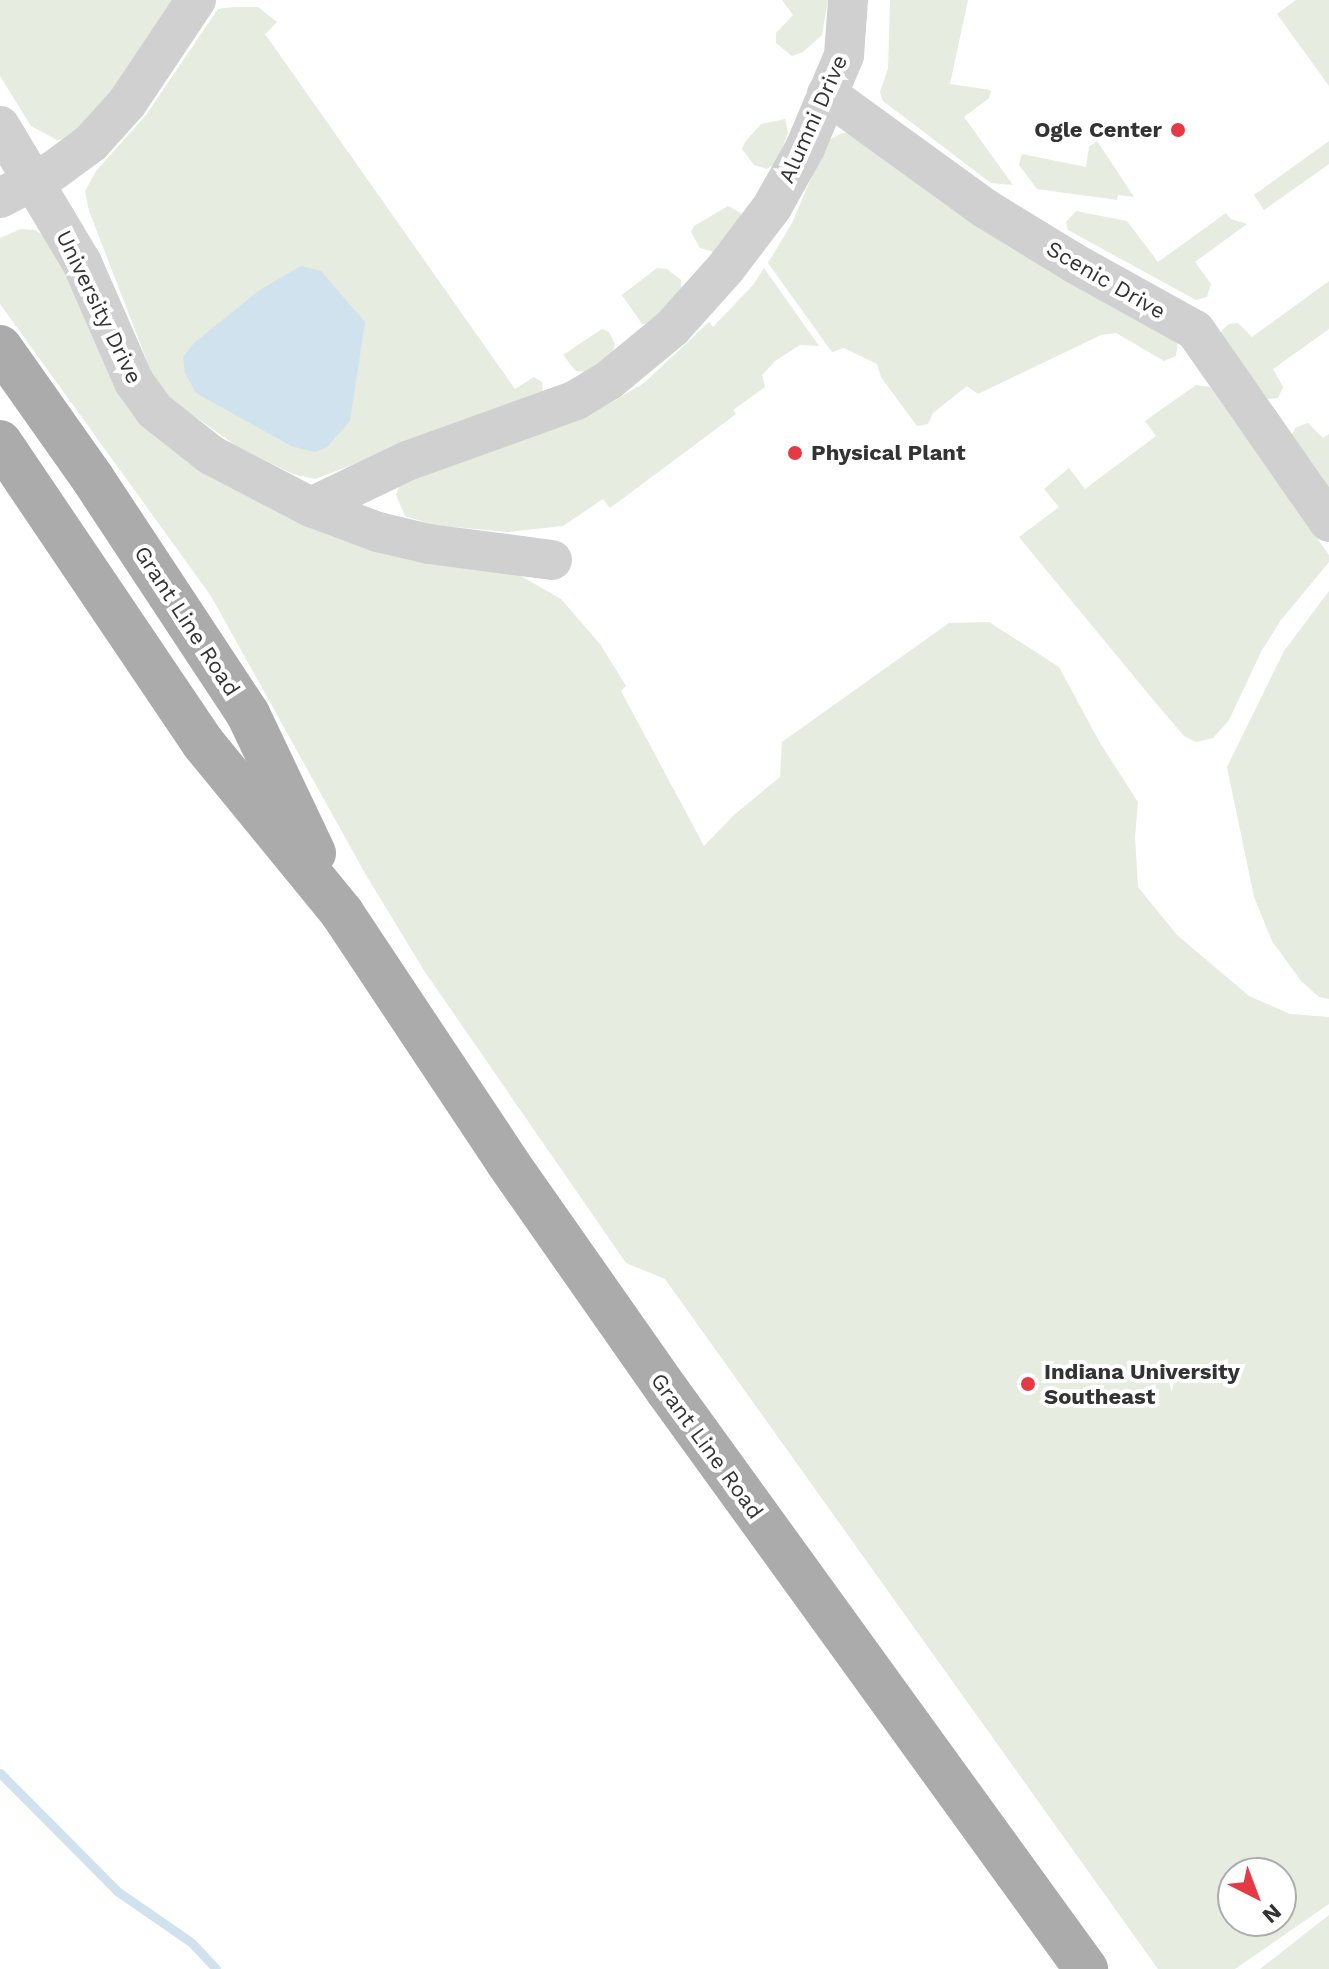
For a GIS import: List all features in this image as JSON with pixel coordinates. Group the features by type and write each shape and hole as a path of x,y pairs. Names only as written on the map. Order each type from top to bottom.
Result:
{"main road":[{"name":"Grant Line Road","path":"0,347 93,479 248,714 342,913"},
{"name":"Grant Line Road","path":"0,442 203,743 342,913 508,1163 658,1377 1086,1969"}],"street":[{"path":"16,190 91,143 108,126 196,0"},
{"name":"Alumni Drive","path":"311,507 407,461 576,400 641,355 672,328 725,269 777,198 805,148 844,55 848,0"},
{"name":"Scenic Drive","path":"827,94 986,209 1074,263 1195,330 1329,522"},
{"name":"University Drive","path":"0,126 16,190 82,263 134,382 154,410 211,455 311,507 378,532 429,544 552,560"}],"shaded area":[{"path":"0,0 182,0 75,138 57,140 31,126 0,76"},
{"path":"782,0 828,0 822,35 803,52 792,56 776,43 776,33 793,15"},
{"path":"890,0 968,0 950,84 991,90 989,98 964,117 1013,185 991,183 883,101 880,92 888,69"},
{"path":"1296,0 1329,0 1329,86 1277,14"},
{"path":"258,7 277,22 265,34 515,389 534,377 542,382 543,393 315,479 293,474 238,447 173,401 154,379 89,211 85,191 96,171 146,115 218,9"},
{"path":"785,119 788,133 777,162 767,169 754,165 742,149 745,142 761,124"},
{"path":"842,133 855,133 1178,342 1176,356 1164,361 1116,333 1101,335 978,394 967,386 933,413 928,424 917,426 881,377 877,364 844,348 832,352 768,263 792,223 827,141"},
{"path":"1097,141 1134,197 1118,195 1117,200 1037,189 1019,165 1022,154 1086,167 1089,147"},
{"path":"1329,141 1329,164 1264,210 1254,195"},
{"path":"728,206 741,213 740,224 717,253 700,248 691,232 694,226"},
{"path":"1076,211 1127,221 1158,262 1226,213 1231,219 1247,224 1195,262 1211,284 1207,297 1196,300 1068,230 1066,222"},
{"path":"21,229 35,230 49,239 126,405 519,575 561,599 600,644 626,686 621,691 704,846 735,814 780,777 782,742 949,623 989,622 1059,667 1100,743 1138,802 1135,837 1138,887 1177,935 1249,996 1290,1014 1329,1017 1329,1904 1297,1926 1297,1857 1217,1857 1217,1937 1281,1937 1235,1969 1158,1969 665,1279 626,1263 425,972 366,875 211,596 0,304 0,238"},
{"path":"657,268 667,269 681,280 681,296 654,323 642,324 622,295"},
{"path":"764,268 819,346 800,345 775,361 762,375 765,387 733,410 736,414 610,508 603,499 563,526 507,532 434,525 405,516 396,495 399,487 443,466 578,419 644,383 709,322 713,327 753,285"},
{"path":"1329,281 1329,329 1273,369 1283,387 1278,398 1267,399 1220,336 1222,330 1229,324 1238,323 1252,337"},
{"path":"602,329 609,332 615,344 612,356 591,372 576,371 563,355"},
{"path":"1196,385 1210,387 1329,555 1329,562 1281,620 1262,650 1229,720 1213,738 1196,742 1184,736 1019,537 1059,507 1044,489 1069,468 1085,489 1156,436 1145,421"},
{"path":"1308,423 1323,438 1329,434 1329,492 1292,435 1295,428"},
{"path":"1329,591 1329,999 1319,997 1301,981 1272,941 1254,897 1227,767 1284,651"},
{"path":"1329,1915 1329,1969 1260,1969"}],"water":[{"path":"301,266 321,271 365,322 350,421 327,447 315,452 291,446 196,393 185,373 183,357 194,343 261,289"}],"waterway":[{"path":"0,1773 117,1891 192,1943 216,1969"}],"place":[{"name":"Ogle Center","path":"1178,130"},
{"name":"Physical Plant","path":"795,453"},
{"name":"Indiana University Southeast","path":"1028,1384"}]}
